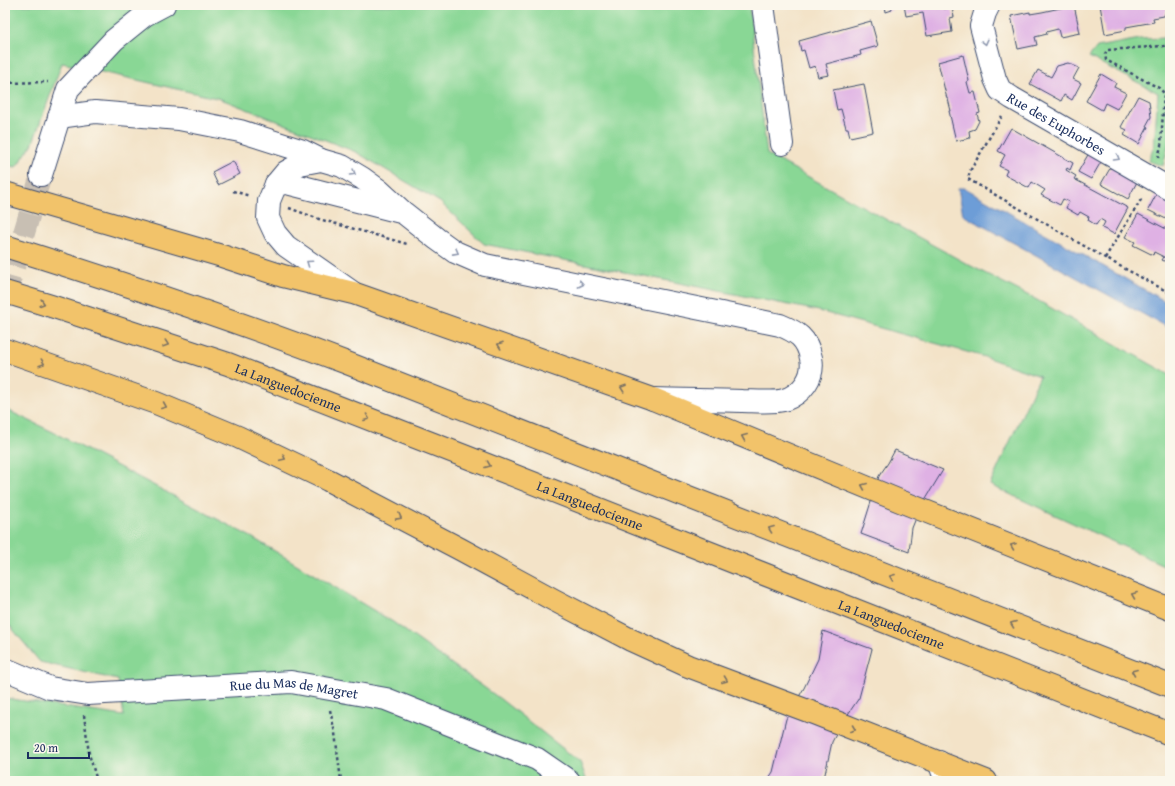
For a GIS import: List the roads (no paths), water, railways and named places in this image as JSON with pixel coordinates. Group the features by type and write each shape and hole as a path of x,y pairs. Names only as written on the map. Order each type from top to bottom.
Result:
{"highway":[{"path":"5,193 222,256 283,276 353,293 653,399 900,501 1170,609"},
{"path":"5,246 161,296 254,328 347,363 1170,686"},
{"name":"La Languedocienne","path":"5,292 65,310 242,370 1170,734"},
{"path":"5,350 156,402 238,437 335,483 631,640 688,666 943,772 986,781"}],"street":[{"path":"41,175 68,89 114,40 146,15 164,5"},
{"path":"763,5 782,144"},
{"name":"Rue des Euphorbes","path":"989,5 981,26 995,79 1000,90 1161,183"},
{"path":"59,117 95,112 179,119 240,131 303,151 321,160 342,166 380,191 404,213 455,252 485,265 780,325 798,334 805,341 810,352 812,369 805,386 800,392 782,400 653,399"},
{"path":"321,160 300,164 286,172 276,184 269,201 268,218 275,233 286,246 353,293"},
{"path":"276,184 287,182 404,213"},
{"name":"Rue du Mas de Magret","path":"5,669 50,688 88,694 291,682 386,699 537,759 569,781"}],"water":[{"path":"958,188 965,188 1170,304 1170,329 963,215"}],"tunnel":[{"path":"5,298 41,175"}]}
